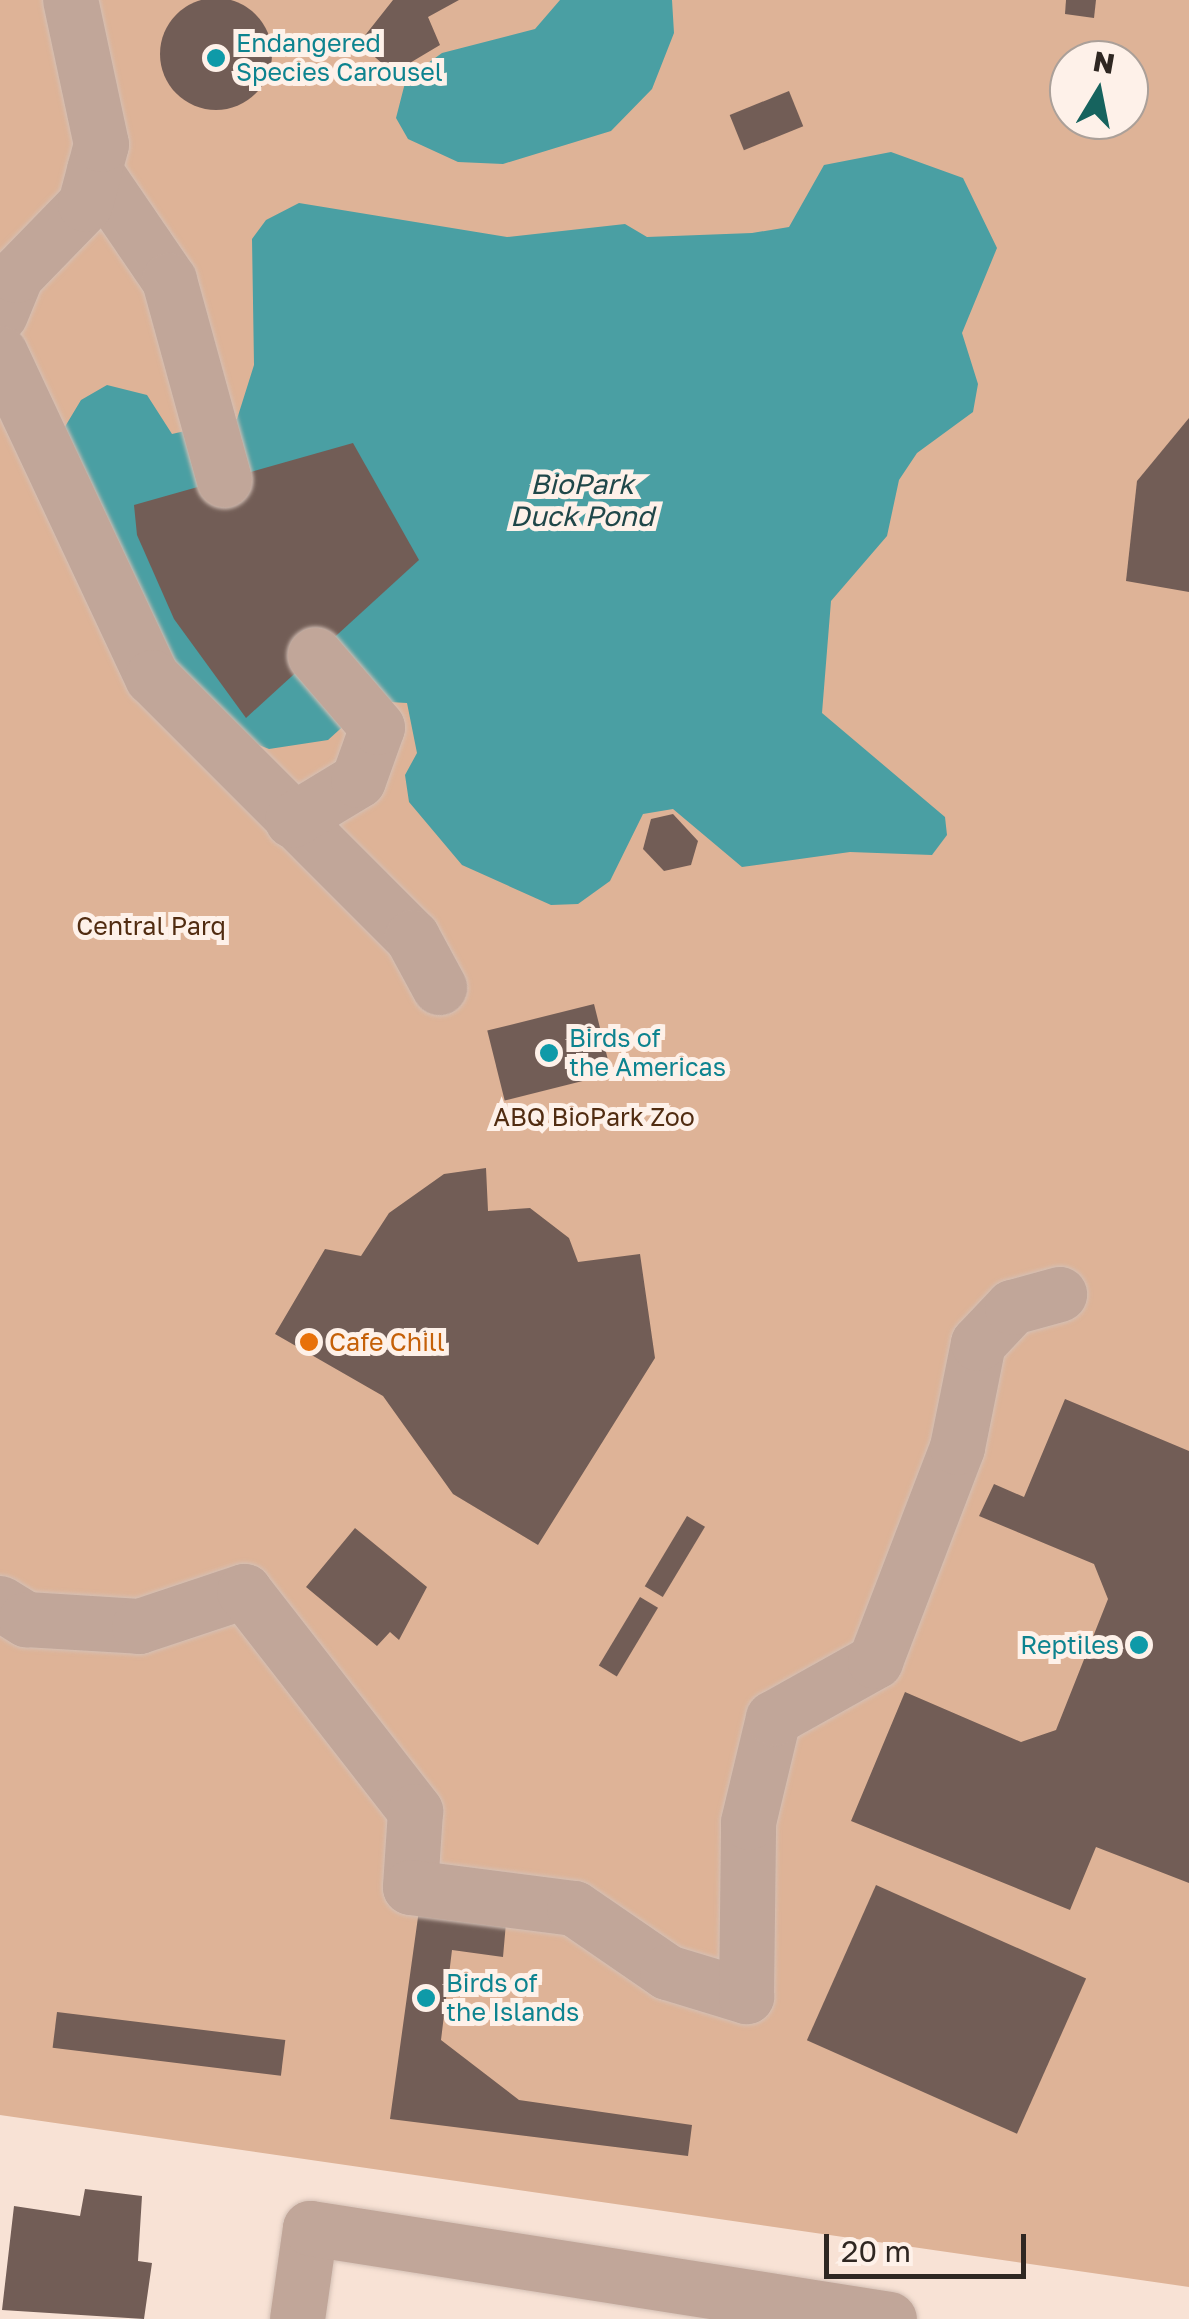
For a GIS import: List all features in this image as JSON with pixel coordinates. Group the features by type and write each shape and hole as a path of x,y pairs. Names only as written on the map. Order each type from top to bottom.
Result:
{"street":[{"path":"0,314 16,276 85,204 101,144 70,0"},
{"path":"94,170 169,280 224,480"},
{"path":"0,353 152,677 412,937 439,988"},
{"path":"292,820 358,780 377,727 315,655"},
{"path":"0,1603 26,1619 139,1626 244,1592 415,1811 410,1887 574,1908 667,1972 746,1996 748,1822 773,1718 875,1661 956,1447 978,1343 1012,1307 1059,1294"},
{"path":"297,2319 310,2228 889,2319"}],"green space":[{"name":"ABQ BioPark Zoo","path":"0,0 1189,0 1189,2287 0,2115"}],"water":[{"path":"560,0 672,0 674,33 652,89 611,131 503,164 458,162 408,139 396,118 406,79 442,53 535,29"},
{"name":"BioPark Duck Pond","path":"891,152 963,178 997,248 962,333 978,384 973,412 917,453 899,480 887,536 831,601 822,713 945,817 947,835 932,855 850,852 742,867 673,809 643,814 610,881 578,904 551,905 462,865 409,802 405,775 417,753 407,703 371,701 328,740 269,749 238,737 168,658 63,430 81,400 107,385 147,395 172,434 237,419 254,365 252,239 266,220 299,203 507,237 625,224 647,237 752,233 789,227 824,165"}],"building":[{"name":"Endangered Species Carousel","path":"216,-2 237,3 255,15 267,33 272,54 267,75 255,93 237,105 216,110 195,105 177,93 165,75 160,54 165,33 177,15 195,3"},
{"path":"393,0 459,0 428,17 440,45 393,73 359,43"},
{"path":"1066,0 1096,0 1094,18 1065,14"},
{"path":"789,91 803,126 744,150 730,115"},
{"path":"1189,418 1189,592 1126,581 1137,481"},
{"path":"353,443 419,560 246,718 174,619 137,535 134,505"},
{"path":"673,814 698,841 691,865 664,871 643,849 651,819"},
{"name":"Birds of the Americas","path":"594,1004 611,1074 505,1100 487,1031"},
{"path":"486,1168 488,1211 530,1208 569,1238 578,1262 640,1254 655,1358 538,1545 453,1494 383,1396 275,1334 325,1249 361,1256 389,1213 444,1174"},
{"name":"Reptiles","path":"1065,1399 1189,1451 1189,1883 1096,1847 1070,1910 851,1821 905,1692 1021,1742 1056,1730 1108,1599 1094,1564 979,1516 994,1484 1024,1497"},
{"path":"687,1516 705,1527 663,1597 645,1586"},
{"path":"355,1528 427,1587 399,1640 390,1632 377,1646 306,1587"},
{"path":"640,1597 658,1608 617,1676 599,1666"},
{"path":"876,1885 1086,1979 1017,2134 807,2040"},
{"name":"Birds of the Islands","path":"419,1910 506,1923 503,1957 452,1950 441,2040 519,2100 692,2125 688,2156 390,2119"},
{"path":"57,2012 285,2040 281,2076 53,2048"},
{"path":"85,2189 142,2196 138,2261 152,2263 144,2319 2,2310 14,2206 80,2216"}],"place":[{"name":"Endangered Species Carousel","path":"216,58"},
{"name":"Birds of the Americas","path":"549,1053"},
{"name":"Cafe Chill","path":"309,1342"},
{"name":"Reptiles","path":"1139,1645"},
{"name":"Birds of the Islands","path":"426,1998"}],"park label":[{"name":"Central Parq","path":"151,926"}]}
